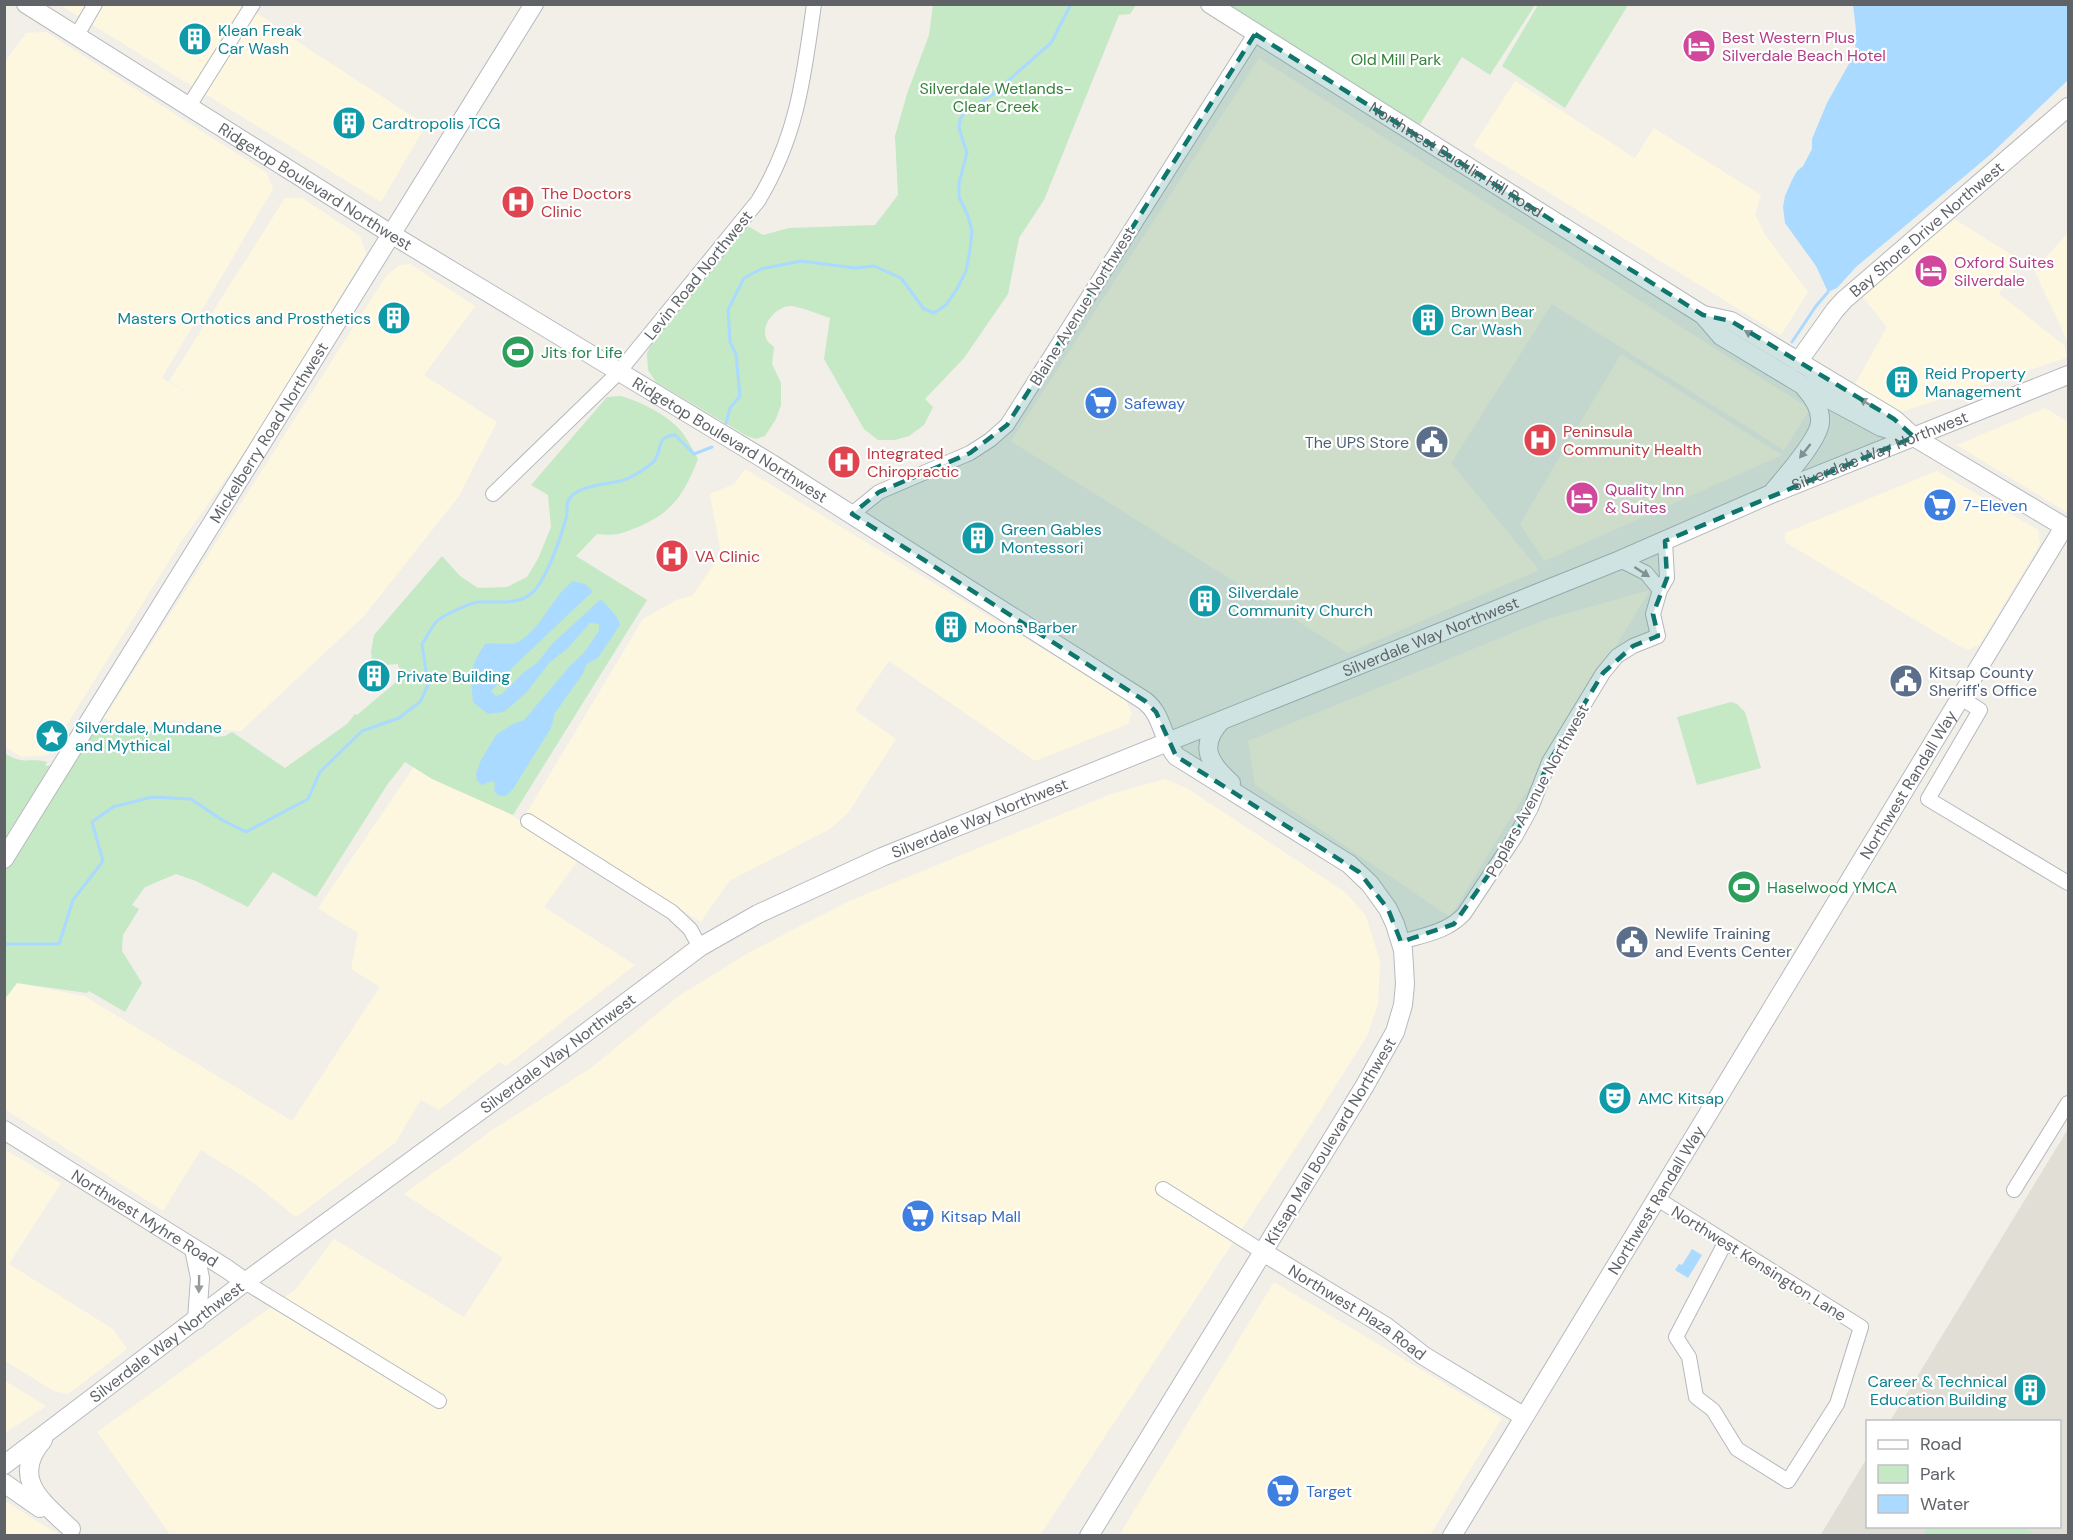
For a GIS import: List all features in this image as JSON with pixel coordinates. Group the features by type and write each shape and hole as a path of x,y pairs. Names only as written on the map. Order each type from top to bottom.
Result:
{"main road":[{"name":"Ridgetop Boulevard Northwest","path":"26,4 391,234 852,514 1145,701 1156,712 1167,742"},
{"name":"Mickelberry Road Northwest","path":"4,859 534,4"},
{"name":"Northwest Bucklin Hill Road","path":"1210,4 1703,315 1721,336 1799,383 1881,427 1914,437"},
{"name":"Bay Shore Drive Northwest","path":"1798,362 1834,310 1844,300 2068,107"},
{"name":"Northwest Bucklin Hill Road","path":"1703,315 1731,321 1894,419 1914,437 2066,528"},
{"path":"1766,363 1798,362"},
{"name":"Silverdale Way Northwest","path":"4,1465 245,1282 540,1068 700,947 777,904 865,864 1620,560 1771,494 2068,375"},
{"path":"1771,494 1820,428 1820,416 1814,399 1799,383"},
{"name":"Northwest Randall Way","path":"1452,1536 2066,528"},
{"path":"1222,720 1209,736 1209,754 1218,771 1254,805"},
{"name":"Kitsap Mall Boulevard Northwest","path":"1089,1536 1364,1087 1395,1032 1402,1012 1405,991 1401,942 1385,904 1359,872 1333,853 1180,759 1167,742"},
{"name":"Northwest Myhre Road","path":"4,1130 245,1282"},
{"path":"195,1249 200,1278 197,1320"},
{"name":"Northwest Plaza Road","path":"1263,1252 1385,1326 1424,1356 1523,1416"},
{"path":"54,1428 35,1451 29,1465 29,1480 37,1495 76,1532"},
{"path":"4,1483 76,1532"}],"street":[{"path":"77,35 95,4"},
{"path":"189,106 253,4"},
{"name":"Levin Road Northwest","path":"493,495 618,373 753,207 773,175 794,120 814,4"},
{"name":"Blaine Avenue Northwest","path":"852,514 879,492 970,453 1007,425 1255,34"},
{"name":"Poplars Avenue Northwest","path":"1401,942 1437,932 1454,924 1468,909 1515,837 1531,808 1549,762 1603,673 1617,656 1633,646 1658,636 1653,614 1660,590 1667,578 1665,541"},
{"path":"1620,560 1646,573 1660,590"},
{"path":"1961,698 1980,710 1928,799 2068,883"},
{"path":"528,821 672,912 686,924 700,947"},
{"path":"2014,1190 2068,1103"},
{"name":"Northwest Plaza Road","path":"1163,1189 1263,1252"},
{"name":"Northwest Kensington Lane","path":"1656,1198 1861,1327 1837,1404 1788,1481 1737,1449 1713,1410 1696,1397 1689,1357 1676,1337 1725,1243"},
{"name":"Northwest Myhre Road","path":"245,1282 439,1401"}],"highlighted area":[{"path":"1255,34 1703,315 1731,321 1894,419 1914,437 1665,541 1667,578 1653,614 1658,636 1633,646 1603,673 1549,762 1515,837 1454,924 1401,942 1388,909 1359,872 1176,756 1156,712 1145,701 852,514 879,492 970,453 1007,425"}],"shaded area":[{"path":"60,5 246,5 304,46 426,125 381,202"},
{"path":"46,32 267,173 273,189 162,378 197,399 169,381 285,198 302,198 360,236 366,254 256,436 181,542 48,755 22,757 4,746 4,63 26,33"},
{"path":"1259,58 1810,409 1784,450 1552,304 1451,463 1539,570 1348,653 1011,441"},
{"path":"1515,81 1635,158 1654,128 1761,195 1755,214 1765,235 1808,292 1781,335 1473,146"},
{"path":"1954,219 2020,260 1999,294 2065,346 2066,358 1901,412 1854,386 1887,327 1862,296"},
{"path":"2068,233 2068,342 2034,270"},
{"path":"410,264 475,306 424,375 497,422 459,496 364,616 241,731 175,720 129,730 104,718 386,276 400,265"},
{"path":"1621,354 1782,455 1544,561 1520,524"},
{"path":"2045,408 2068,422 2068,513 1957,445"},
{"path":"745,469 1124,698 1132,713 1128,724 1035,761 889,661 855,710 896,739 848,813 830,829 729,881 701,922 526,814 643,619 676,600 692,596 721,554 710,494 734,484"},
{"path":"1937,471 2038,530 2040,544 1980,644 1969,650 1785,542 1785,533"},
{"path":"1650,590 1450,917 1255,785 1248,741 1547,619"},
{"path":"415,765 498,805 577,862 544,907 635,965 506,1066 499,1062 439,1110 421,1100 395,1143 296,1217 251,1181 201,1150 163,1211 5,1109 5,989 17,983 84,996 292,1121 380,987 351,969 358,933 318,908"},
{"path":"1165,779 1188,789 1345,892 1366,916 1380,961 1378,1004 1368,1034 1319,1112 1040,1535 168,1535 169,1533 97,1432 295,1290 334,1239 464,1317 503,1258 404,1194 498,1126 591,1068 680,995 750,952 849,901 1111,794"},
{"path":"2068,1129 2068,1535 1820,1536 1866,1460 1866,1528 2061,1528 2061,1420 1891,1420"},
{"path":"4,1149 61,1183 9,1264 113,1329 127,1349 68,1394 54,1391 5,1361"},
{"path":"1274,1282 1502,1418 1430,1535 1119,1535"},
{"path":"4,1380 46,1406 5,1433 4,1433"},
{"path":"5,1501 59,1535 5,1535"}],"green space":[{"name":"Silverdale Wetlands- Clear Creek","path":"933,5 1136,5 1130,14 1119,15 1044,200 1019,238 1008,294 964,358 925,399 933,407 924,425 909,436 895,440 878,440 864,429 824,359 830,318 792,306 775,312 765,328 767,341 774,347 772,364 781,383 781,405 776,419 765,436 756,439 747,436 656,382 648,370 647,353 667,313 741,222 763,235 789,228 875,225 898,195 895,136 907,94 929,35"},
{"name":"Old Mill Park","path":"1210,5 1535,5 1490,75 1462,57 1414,134"},
{"path":"1538,5 1628,5 1565,108 1502,66"},
{"path":"620,396 634,400 669,420 688,440 698,459 682,492 660,515 622,533 597,534 576,556 647,600 513,815 432,779 405,762 387,785 316,897 273,872 248,907 196,881 176,874 145,887 132,905 139,909 123,935 122,951 142,983 125,1012 89,991 87,993 17,983 5,999 4,753 22,760 47,762 45,766 63,764 91,720 118,735 130,736 149,732 158,726 186,724 215,737 225,736 232,732 285,768 347,724 355,714 357,715 401,678 398,664 373,666 371,652 374,635 442,556 460,576 478,588 507,587 527,577 538,559 551,527 548,495 531,485 607,397"},
{"path":"1731,702 1737,704 1745,712 1761,768 1697,785 1677,717"},
{"path":"1927,1528 2024,1528 2038,1535 1923,1535"}],"water":[{"path":"1853,5 2068,5 2068,80 1991,154 1856,267 1837,288 1828,292 1816,266 1785,223 1783,207 1792,180 1812,149 1812,139 1827,103 1855,53 1856,30"},
{"path":"573,581 585,584 593,591 513,667 491,691 496,696 502,694 538,662 552,644 601,599 617,617 620,625 598,658 587,664 582,675 555,713 551,728 513,789 506,796 499,796 494,791 495,783 492,781 482,785 477,781 476,774 480,762 496,735 524,720 583,654 599,631 599,624 590,623 567,649 550,662 526,693 504,712 488,714 473,702 471,678 473,666 485,644 515,643 527,636"},
{"path":"1692,1249 1702,1255 1688,1278 1675,1270 1679,1264 1682,1265"}],"waterway":[{"path":"726,423 730,408 740,396 736,354 730,342 728,310 744,278 761,269 801,261 855,268 874,266 901,278 924,309 934,313 946,305 966,271 972,231 959,197 959,183 967,153 959,128 960,119 965,112 993,94 1051,43 1071,4"},
{"path":"1792,342 1828,292"},
{"path":"4,944 59,944 73,900 103,861 92,822 113,807 152,797 191,799 222,820 246,832 308,799 320,772 362,731 399,718 420,702 428,685 422,644 437,621 475,603 520,600 532,593 548,569 567,516 567,503 573,495 588,487 624,480 640,472 654,461 662,441 669,436 675,435 694,454 712,447"}],"place":[{"name":"Klean Freak Car Wash","path":"195,39"},
{"name":"Best Western Plus Silverdale Beach Hotel","path":"1699,46"},
{"name":"Cardtropolis TCG","path":"349,123"},
{"name":"The Doctors Clinic","path":"518,202"},
{"name":"Oxford Suites Silverdale","path":"1931,271"},
{"name":"Masters Orthotics and Prosthetics","path":"394,318"},
{"name":"Brown Bear Car Wash","path":"1428,320"},
{"name":"Jits for Life","path":"518,352"},
{"name":"Reid Property Management","path":"1902,382"},
{"name":"Safeway","path":"1101,403"},
{"name":"Peninsula Community Health","path":"1540,440"},
{"name":"The UPS Store","path":"1432,442"},
{"name":"Integrated Chiropractic","path":"844,462"},
{"name":"Quality Inn & Suites","path":"1582,498"},
{"name":"7-Eleven","path":"1940,505"},
{"name":"Green Gables Montessori","path":"978,538"},
{"name":"VA Clinic","path":"672,556"},
{"name":"Silverdale Community Church","path":"1205,601"},
{"name":"Moons Barber","path":"951,627"},
{"name":"Private Building","path":"374,676"},
{"name":"Kitsap County Sheriff's Office","path":"1906,681"},
{"name":"Silverdale, Mundane and Mythical","path":"52,736"},
{"name":"Haselwood YMCA","path":"1744,887"},
{"name":"Newlife Training and Events Center","path":"1632,942"},
{"name":"AMC Kitsap","path":"1615,1098"},
{"name":"Kitsap Mall","path":"918,1216"},
{"name":"Career & Technical Education Building","path":"2030,1390"},
{"name":"Target","path":"1283,1491"}]}
